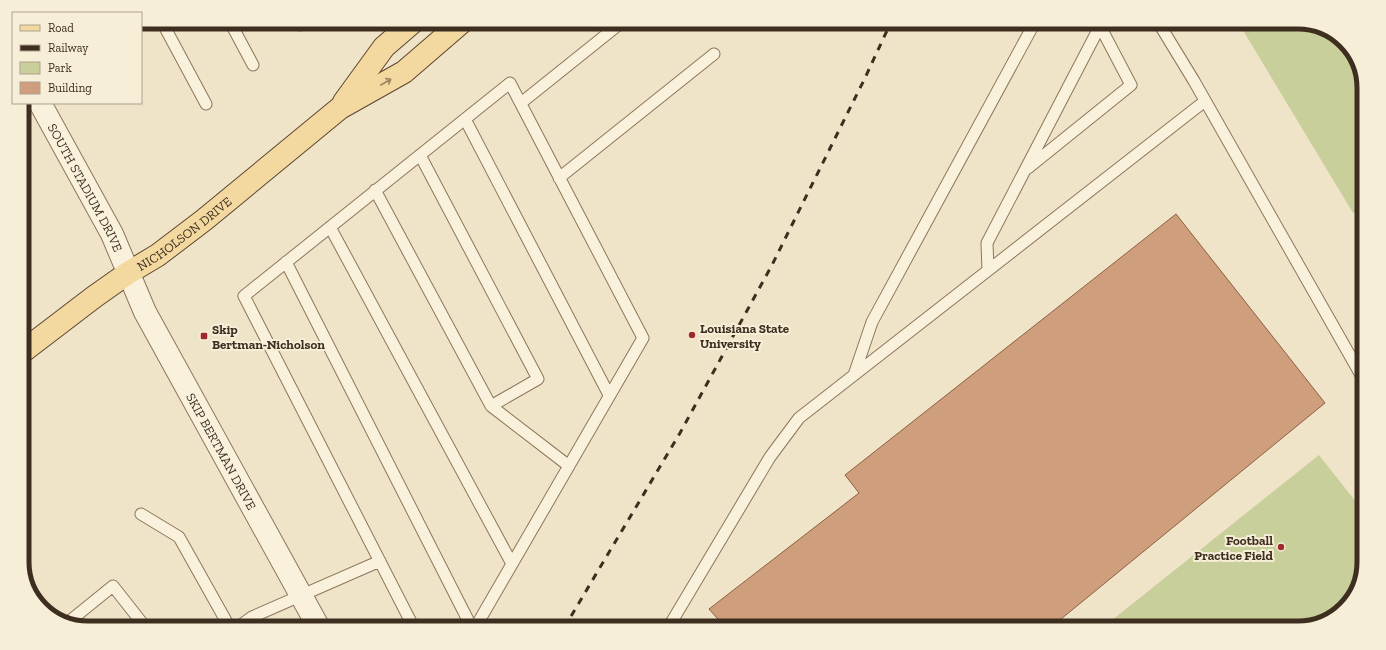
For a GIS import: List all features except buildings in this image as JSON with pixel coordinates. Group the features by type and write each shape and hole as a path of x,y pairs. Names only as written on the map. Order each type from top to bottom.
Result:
{"main road":[{"name":"NICHOLSON DRIVE","path":"340,108 384,47 405,29"},
{"name":"NICHOLSON DRIVE","path":"29,347 94,297 128,273 158,255 204,220 340,108 404,72 454,29"}],"street":[{"name":"SOUTH STADIUM DRIVE","path":"41,104 112,234 128,273"},
{"name":"SKIP BERTMAN DRIVE","path":"128,273 144,312 315,621"}],"lane":[{"path":"166,29 206,104"},
{"path":"234,29 253,65"},
{"path":"520,103 613,29"},
{"path":"854,375 872,322 1031,29"},
{"path":"988,270 987,243 1096,29"},
{"path":"1025,170 1131,85 1102,29"},
{"path":"1162,29 1205,101 1357,368"},
{"path":"559,178 714,54"},
{"path":"410,621 244,296 510,83 643,338 477,621"},
{"path":"672,621 770,457 799,418 1205,101"},
{"path":"465,119 609,395"},
{"path":"420,155 538,379 491,406"},
{"path":"376,190 491,406 568,466"},
{"path":"330,227 512,564"},
{"path":"286,262 469,621"},
{"path":"141,514 179,536 226,621"},
{"path":"247,621 252,617 380,561"},
{"path":"73,618 113,586 140,621"}],"green space":[{"path":"1242,29 1309,30 1334,41 1345,52 1355,73 1357,84 1357,212 1353,213"},
{"name":"Football Practice Field","path":"1319,455 1357,503 1356,573 1349,591 1342,601 1324,615 1309,620 1298,621 1111,621"}],"railway":[{"path":"568,621 680,433 772,265 888,29"}],"place":[{"name":"Louisiana State University","path":"692,335"},
{"name":"Skip Bertman-Nicholson","path":"204,336"},
{"name":"Football Practice Field","path":"1281,547"}]}
